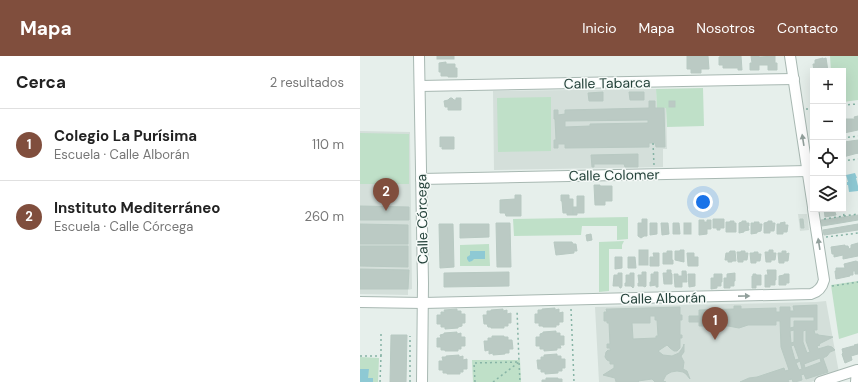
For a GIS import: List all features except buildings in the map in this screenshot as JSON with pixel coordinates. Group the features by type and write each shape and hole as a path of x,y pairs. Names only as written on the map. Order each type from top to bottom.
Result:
{"street":[{"name":"Calle Córcega","path":"419,56 423,303 422,382"},
{"name":"Calle Alborán","path":"790,56 810,186"},
{"name":"Calle Tabarca","path":"420,86 794,79"},
{"name":"Calle Colomer","path":"421,179 808,171"},
{"name":"Calle Alborán","path":"360,302 423,303 811,294 820,289 824,280 814,212"},
{"path":"820,382 857,370 856,382"}],"path":[{"path":"846,106 858,104"},
{"path":"846,138 858,136"},
{"path":"653,143 654,168"},
{"path":"846,161 858,159"},
{"path":"843,212 844,216"},
{"path":"821,220 858,214"},
{"path":"818,239 858,233"},
{"path":"830,286 858,282"},
{"path":"571,305 574,382"},
{"path":"516,306 520,382"},
{"path":"380,382 381,332"},
{"path":"410,336 410,382"},
{"path":"360,356 381,356"},
{"path":"475,382 474,363 519,362"},
{"path":"493,382 519,362"}],"shaded area":[{"path":"656,89 657,107 666,107 667,149 663,149 663,167 494,170 493,91"},
{"path":"360,131 410,132 412,289 408,290 408,295 360,294"},
{"path":"798,214 807,214 809,230 800,231"},
{"path":"826,301 839,373 811,382 599,382 595,307"}],"green space":[{"path":"830,56 858,56 858,100 846,102 846,68 831,68"},
{"path":"703,88 704,126 667,127 666,108 657,108 656,89"},
{"path":"551,97 551,151 498,152 497,98"},
{"path":"360,133 409,134 409,184 360,184"},
{"path":"628,217 628,239 617,240 617,226 582,226 581,235 514,236 513,219"},
{"path":"624,241 622,249 609,249 609,291 599,292 599,242"},
{"path":"489,244 490,266 460,266 460,245"},
{"path":"858,281 858,333 839,339 831,285"},
{"path":"360,357 379,358 378,382 360,382"},
{"path":"472,360 520,360 521,382 473,382"}],"water":[{"path":"855,173 858,191 849,192 846,175"},
{"path":"470,251 485,251 485,259 474,259 469,262 467,257 470,255"},
{"path":"360,369 369,369 368,378 373,378 373,382 360,382"}],"place":[{"name":"Instituto Mediterráneo","path":"386,211"},
{"name":"Colegio La Purísima","path":"715,340"}]}
